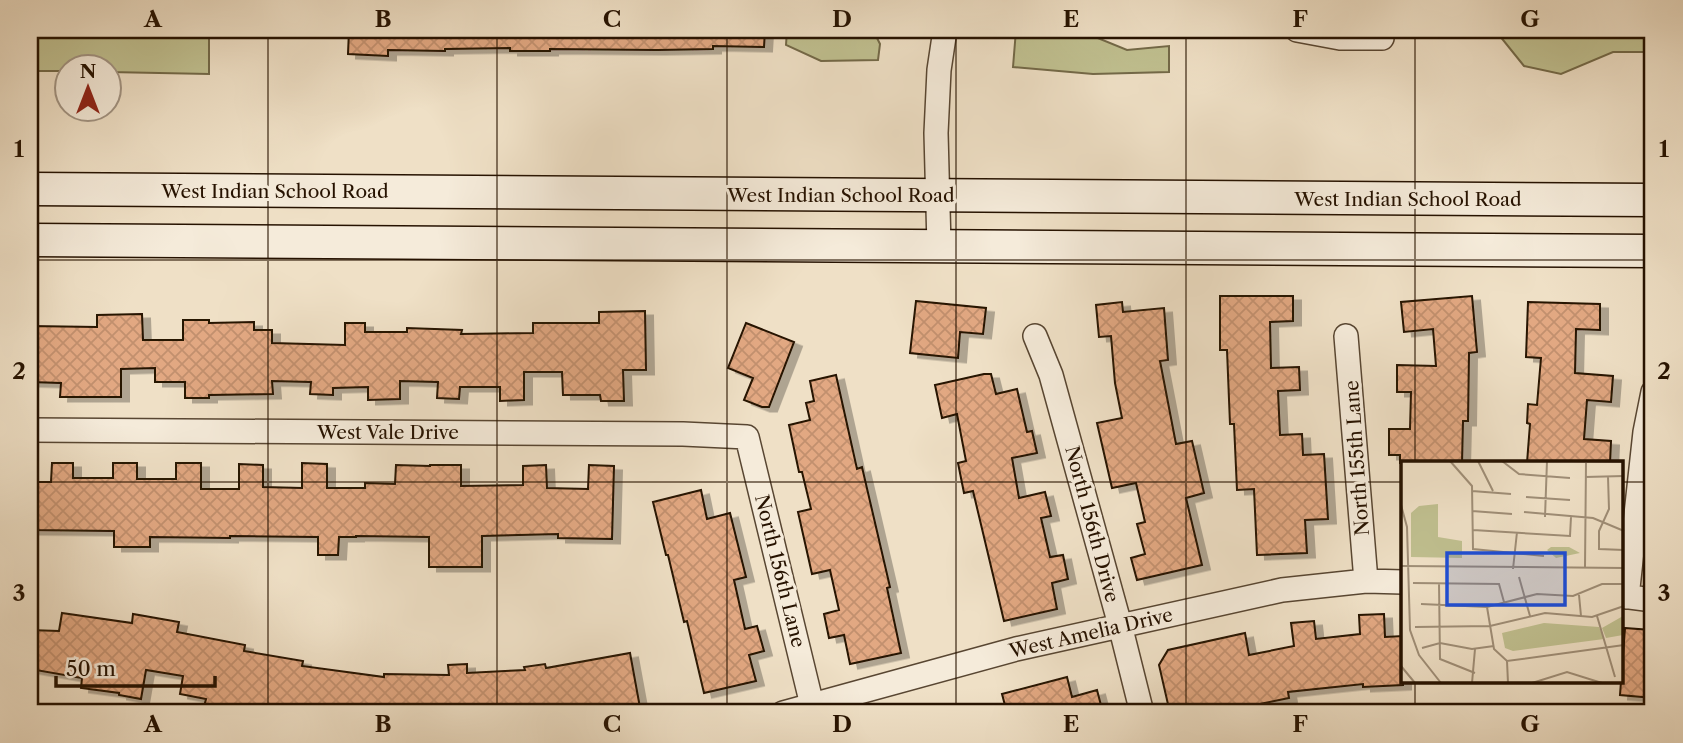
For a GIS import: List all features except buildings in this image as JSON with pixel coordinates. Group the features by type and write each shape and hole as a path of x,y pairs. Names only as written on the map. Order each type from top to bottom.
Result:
{"main road":[{"name":"West Indian School Road","path":"30,189 1653,200"},
{"path":"30,240 1653,251"}],"street":[{"path":"939,246 937,103 945,30"},
{"path":"1297,30 1340,38 1382,38"},
{"name":"North 156th Drive","path":"1035,336 1051,375 1142,713"},
{"name":"North 155th Lane","path":"1346,336 1366,581"},
{"path":"1653,392 1625,596 1653,600"},
{"name":"West Vale Drive","path":"30,430 683,433 747,437"},
{"name":"North 156th Lane","path":"747,437 812,705"},
{"name":"West Amelia Drive","path":"783,713 1016,649 1282,590 1366,581 1401,582"}],"green space":[{"path":"30,30 209,30 209,74 122,72 122,52 52,52 52,71 30,71"},
{"path":"787,30 873,30 880,44 878,60 821,61 786,45"},
{"path":"1016,30 1038,30 1048,34 1088,34 1127,50 1169,46 1169,72 1093,74 1013,67"},
{"path":"1495,30 1653,30 1653,52 1613,52 1561,74 1524,66"}]}
